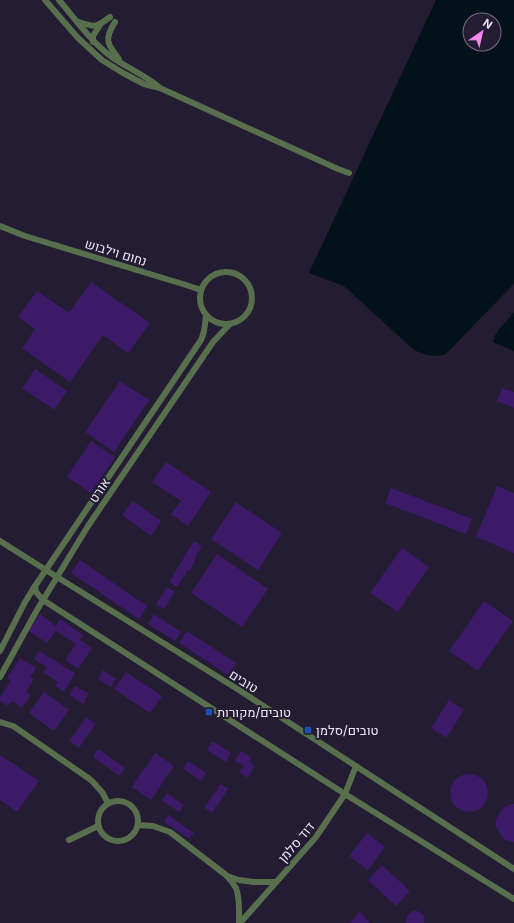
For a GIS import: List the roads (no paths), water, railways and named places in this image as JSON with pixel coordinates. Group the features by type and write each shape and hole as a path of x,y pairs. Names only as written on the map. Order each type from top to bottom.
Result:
{"street":[{"path":"46,0 78,38 102,60 123,73 144,84 160,88 338,170 349,173"},
{"path":"59,0 93,39 114,58 147,78 160,88"},
{"path":"77,22 89,26 100,25 113,20 109,31 108,40 111,49 123,64"},
{"path":"92,51 93,36 100,25"},
{"name":"נחום וילבוש","path":"0,226 25,236 201,290"},
{"path":"226,272 234,274 242,278 248,284 252,300 250,308 246,315 240,320 224,325 216,323 206,315 200,306 199,298 201,290 204,283 210,277 218,273 226,272"},
{"name":"אורט","path":"0,651 35,586 201,340 204,334 206,315"},
{"name":"אורט","path":"0,677 43,600 108,496 213,342 230,324"},
{"name":"טובים","path":"0,541 57,578 239,690 514,869"},
{"path":"35,586 36,592 43,600 345,794 514,899"},
{"path":"1,723 13,726 91,780 102,792 108,803"},
{"name":"דוד סלמן","path":"240,923 316,837 345,794 356,766"},
{"path":"122,801 133,808 138,819 138,825 132,836 121,841 114,840 104,835 98,826 99,814 101,809 108,803 122,801"},
{"path":"138,825 153,826 170,832 226,875 232,882 238,895 240,923"},
{"path":"69,840 98,826"},
{"path":"226,875 239,880 253,882 276,882"}],"place":[{"name":"טובים/מקורות","path":"209,712"},
{"name":"טובים/סלמן","path":"308,730"}]}
